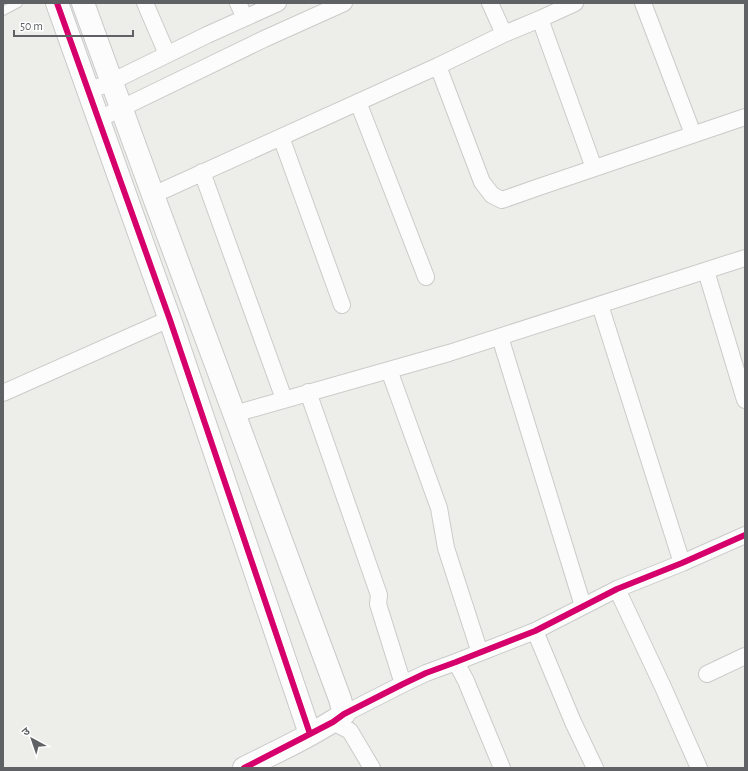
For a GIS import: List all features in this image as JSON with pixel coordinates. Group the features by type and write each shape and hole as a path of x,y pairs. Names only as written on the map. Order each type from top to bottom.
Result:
{"street":[{"path":"57,3 170,320 310,734"},
{"path":"83,3 234,414 339,718 350,731 372,768"},
{"path":"145,3 167,54"},
{"path":"238,3 245,18"},
{"path":"89,91 278,3"},
{"path":"99,119 264,39 344,3"},
{"path":"490,3 504,34"},
{"path":"153,195 575,3"},
{"path":"643,3 693,134"},
{"path":"540,19 594,168"},
{"path":"438,66 482,182 492,195 502,200 745,117"},
{"path":"358,102 426,277"},
{"path":"281,136 342,305"},
{"path":"202,172 284,399"},
{"path":"234,414 449,353 745,258"},
{"path":"706,271 745,400"},
{"path":"600,305 682,563"},
{"path":"3,393 170,320"},
{"path":"500,337 583,606"},
{"path":"390,370 439,508 446,548 480,653"},
{"path":"308,392 379,595 378,604 404,684"},
{"path":"244,768 426,673 535,631 617,589 682,563 745,535"},
{"path":"617,589 663,686 699,768"},
{"path":"535,631 573,722 595,768"},
{"path":"708,674 745,656"},
{"path":"456,662 466,681 502,768"}],"lane":[{"path":"3,11 18,3"}],"cycle path":[{"path":"57,3 170,320 310,734"},
{"path":"244,768 333,722 344,714 426,673 535,631 617,589 682,563 745,535"}]}
